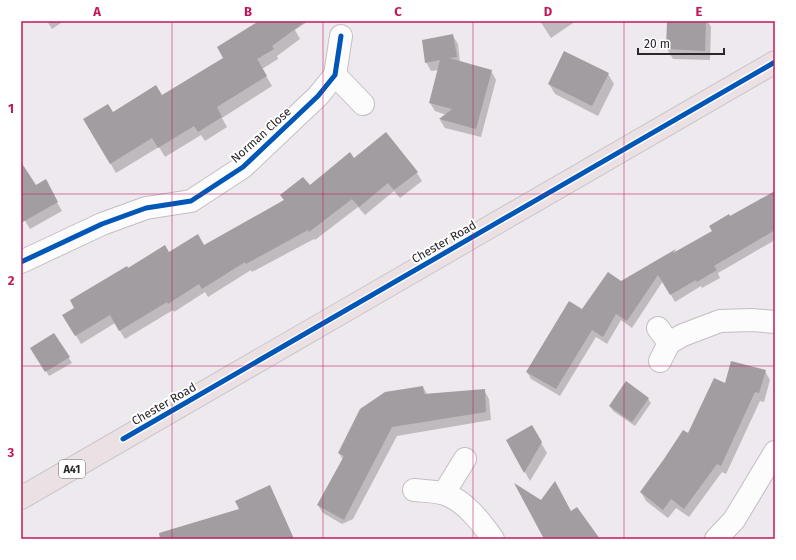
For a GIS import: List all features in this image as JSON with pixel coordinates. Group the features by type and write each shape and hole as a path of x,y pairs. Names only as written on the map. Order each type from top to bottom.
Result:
{"main road":[{"name":"Chester Road","path":"21,498 775,62"}],"street":[{"path":"341,36 335,75 363,104"},
{"name":"Norman Close","path":"21,262 102,224 146,208 191,201 243,167 318,96 335,75"},
{"path":"663,344 720,321 752,320 775,322"},
{"path":"716,539 734,520 775,452"},
{"path":"444,493 465,459"},
{"path":"414,490 444,493 457,499 483,526 493,539"}],"building":[{"path":"259,21 306,21 272,46 274,49 257,59 267,76 217,107 222,117 198,132 194,126 158,148 152,138 110,164 83,119 108,104 113,112 156,85 162,95 223,58 217,47"},
{"path":"667,21 706,21 705,51 666,49"},
{"path":"453,34 457,57 449,58 492,70 476,129 439,119 452,109 429,103 440,60 425,63 422,40"},
{"path":"564,51 609,73 592,106 548,84"},
{"path":"386,132 418,172 394,190 388,183 359,207 352,199 309,232 308,230 246,264 245,262 202,289 199,284 168,304 167,302 119,331 110,315 75,336 62,315 74,308 70,300 127,266 128,268 165,245 169,252 198,234 204,245 284,200 280,195 303,177 310,185 350,152 354,158"},
{"path":"21,162 36,185 46,179 58,202 21,223"},
{"path":"775,191 775,230 714,266 717,270 697,282 696,280 670,295 658,275 627,321 616,314 603,337 592,330 556,389 526,372 569,301 582,309 608,272 621,281 676,249 673,253 712,231 709,226 729,214 730,216"},
{"path":"54,333 70,357 45,372 30,348"},
{"path":"731,361 766,370 759,393 755,392 721,466 717,464 684,509 671,499 663,510 640,492 683,430 688,433 714,378 725,383"},
{"path":"626,381 649,398 632,422 609,406"},
{"path":"423,386 424,394 485,389 486,412 392,427 344,520 317,505 344,456 338,453 360,409 385,392"},
{"path":"532,425 542,442 524,473 506,440"},
{"path":"555,481 571,511 577,507 600,539 544,539 514,483 541,500"},
{"path":"270,485 294,539 160,539 159,533 239,509 235,501"}],"cycle path":[{"path":"21,262 102,224 146,208 191,201 243,167 318,96 335,75 341,36"},
{"path":"123,439 775,62"}]}
